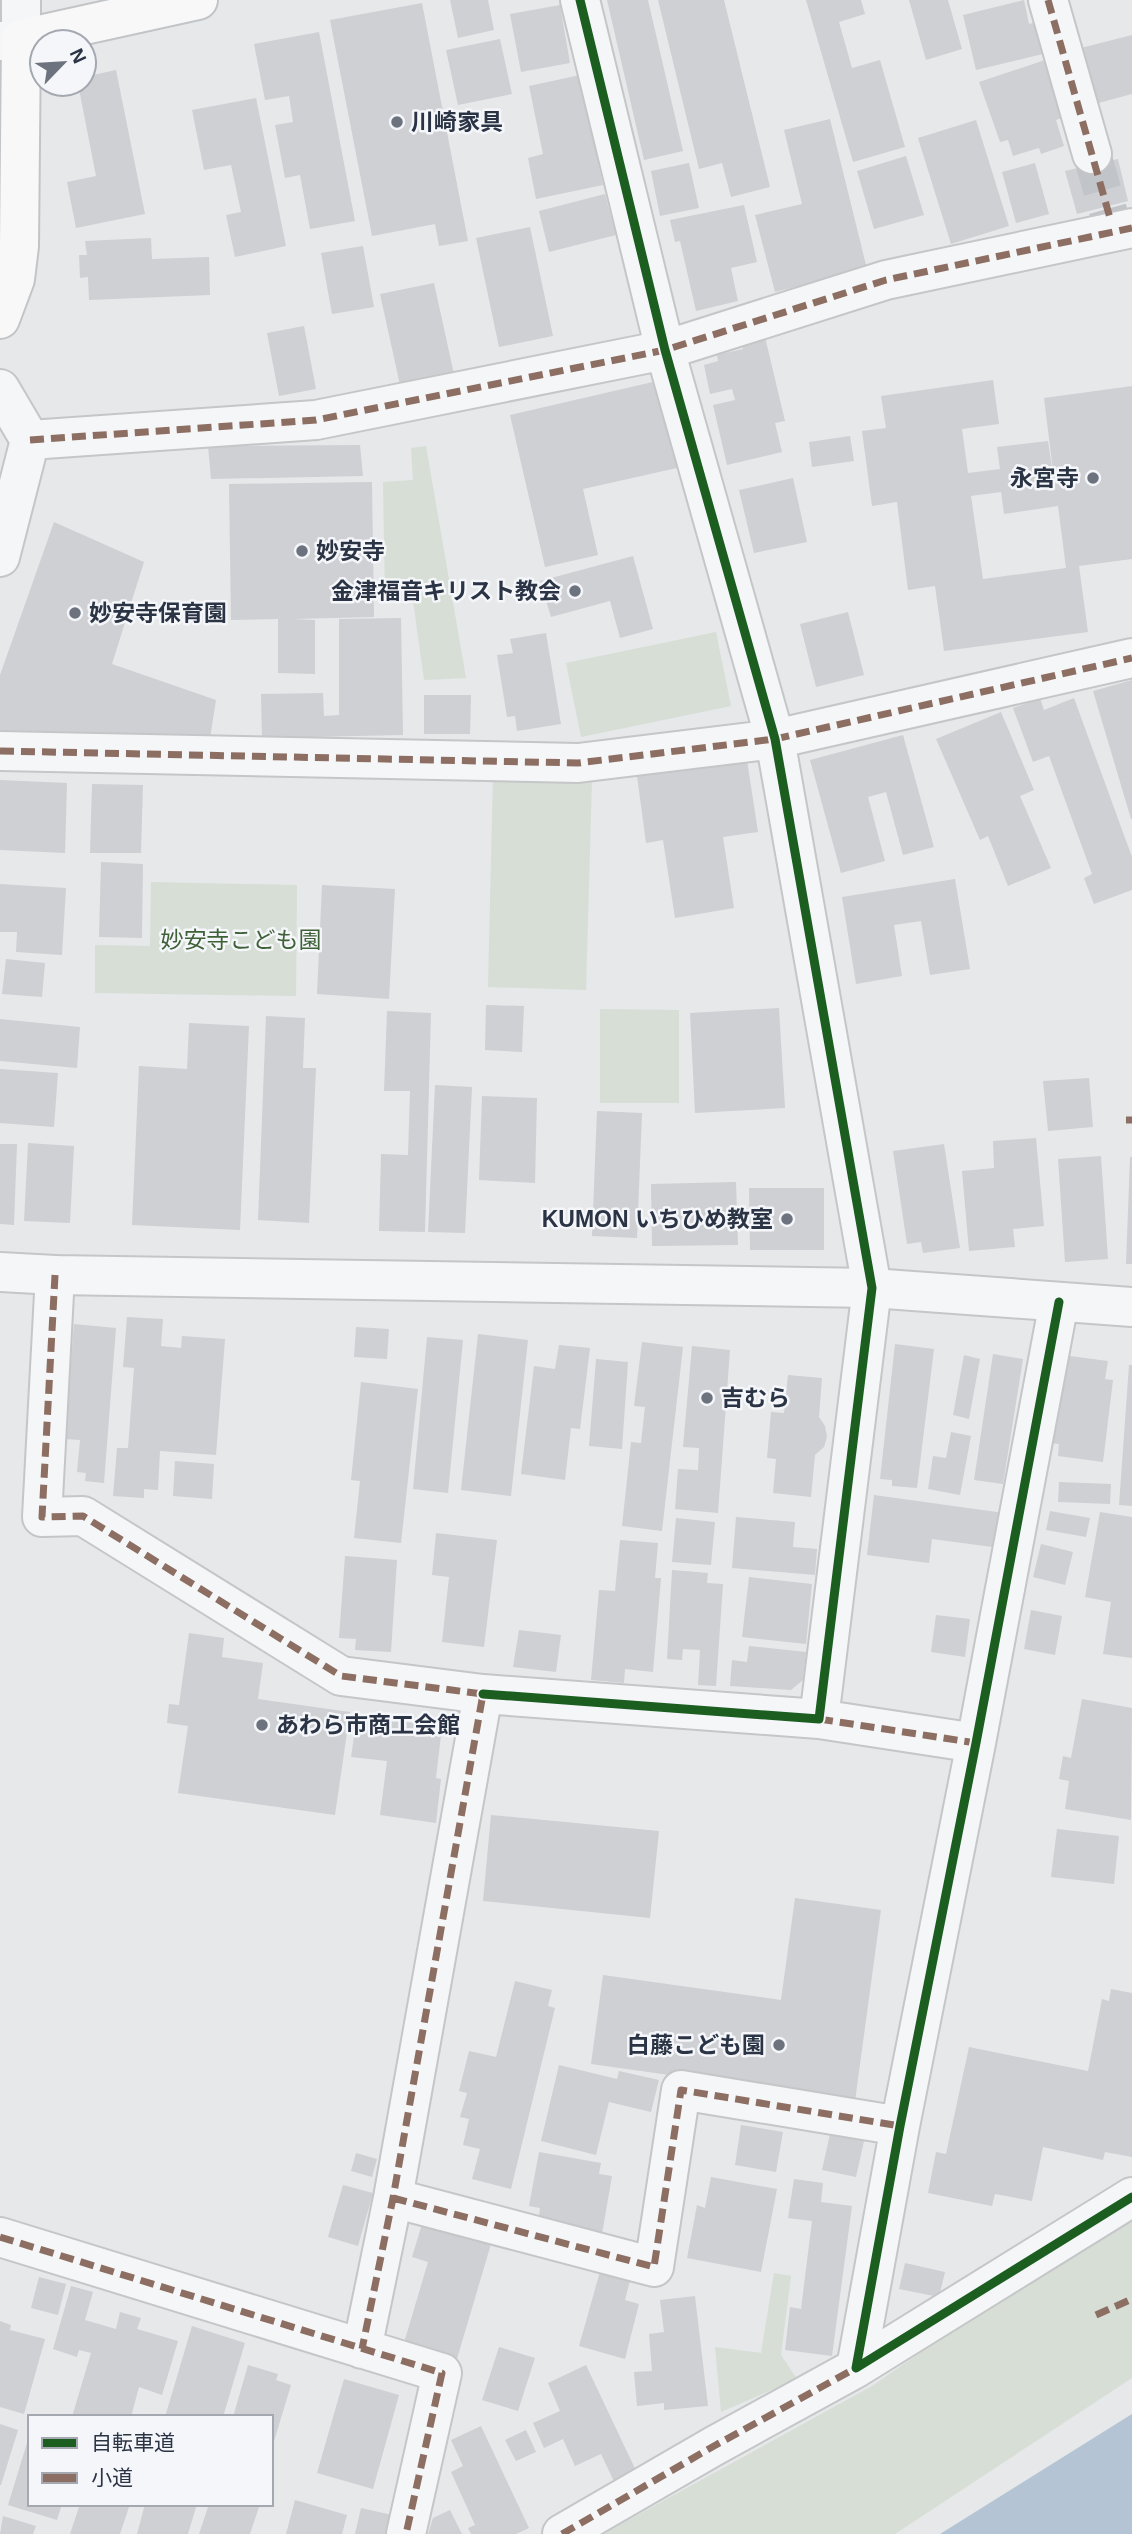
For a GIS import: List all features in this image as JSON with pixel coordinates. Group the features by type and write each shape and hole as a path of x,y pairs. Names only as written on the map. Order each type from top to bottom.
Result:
{"main road":[{"path":"0,319 15,279 19,246 11,40 198,0"}],"street":[{"path":"11,40 21,0"},
{"path":"580,0 665,350 775,739 872,1288 819,1719"},
{"path":"1048,0 1092,154"},
{"path":"30,440 316,419 665,350 886,280 1132,228"},
{"path":"0,389 30,440 0,557"},
{"path":"0,751 578,763 775,739 1132,658"},
{"path":"0,1272 872,1288 1132,1307"},
{"path":"55,1275 41,1517 83,1516 341,1676 483,1694 819,1719 976,1743"},
{"path":"856,2368 1059,1302"},
{"path":"362,2349 393,2198 483,1694"},
{"path":"393,2198 654,2267 681,2090 900,2126"},
{"path":"562,2534 856,2368 1132,2197"},
{"path":"0,2237 442,2374 406,2534"}],"green space":[{"path":"426,446 466,678 424,680 413,601 385,600 383,482 413,480 411,448"},
{"path":"716,632 731,706 581,737 566,663"},
{"path":"493,776 592,779 586,990 488,987"},
{"name":"妙安寺こども園","path":"151,882 297,885 296,996 95,993 95,945 150,946"},
{"path":"600,1009 679,1010 679,1103 600,1103"},
{"path":"1132,2206 1132,2378 895,2534 603,2534 872,2386"},
{"path":"774,2273 791,2276 781,2355 797,2379 721,2412 715,2347 761,2353"}],"water":[{"path":"1132,2414 1132,2534 940,2534"}],"building":[{"path":"450,0 488,0 494,30 458,38"},
{"path":"607,0 648,0 683,151 644,160"},
{"path":"658,0 724,0 770,187 731,197 722,163 699,169"},
{"path":"806,0 861,0 865,14 839,22 852,68 880,60 905,147 853,162"},
{"path":"909,0 948,0 962,49 926,60"},
{"path":"1024,0 1029,24 1043,20 1051,52 976,70 963,15"},
{"name":"川崎家具","path":"422,3 468,241 439,246 435,224 372,236 330,20"},
{"path":"560,5 570,63 521,72 510,14"},
{"path":"319,32 355,221 310,229 300,175 285,178 275,125 293,122 289,96 265,100 254,44"},
{"path":"1132,35 1132,94 1087,106 1073,50"},
{"path":"500,39 512,94 458,105 446,50"},
{"path":"1048,59 1068,116 1056,120 1064,146 1041,154 1039,148 1013,156 1008,140 1000,142 979,82"},
{"path":"116,70 145,214 76,228 67,182 96,176 81,98 98,98 98,74"},
{"path":"580,75 603,185 536,199 528,158 543,154 529,86"},
{"path":"256,98 286,246 235,257 226,215 241,212 231,165 204,170 192,110"},
{"path":"830,119 867,269 775,292 755,215 802,204 784,130"},
{"path":"976,120 1009,226 951,244 918,138"},
{"path":"906,156 924,215 874,229 857,171"},
{"path":"1118,159 1128,201 1077,214 1065,171"},
{"path":"689,163 699,208 660,216 651,171"},
{"path":"1035,163 1049,214 1016,223 1002,172"},
{"path":"605,194 616,235 549,252 539,211"},
{"path":"744,205 757,262 731,268 738,301 696,311 680,241 675,242 670,220"},
{"path":"530,227 553,336 499,347 476,238"},
{"path":"151,238 152,259 209,257 210,295 89,300 88,277 80,278 79,255 87,255 85,241"},
{"path":"363,246 374,307 332,314 321,253"},
{"path":"434,283 454,374 400,385 380,294"},
{"path":"304,326 316,389 279,396 267,333"},
{"path":"765,337 785,421 775,423 782,452 727,465 713,405 735,400 732,389 710,394 704,365 718,361 717,355 743,349 742,343"},
{"path":"993,380 999,424 962,429 968,473 1000,469 997,447 1048,441 1055,487 1044,398 1132,386 1132,559 1079,566 1088,632 944,651 935,586 908,590 897,502 872,506 862,431 886,428 881,396","holes":["1001,492 1004,514 1058,506 1066,568 983,579 971,496"]},
{"path":"657,381 677,468 583,489 598,555 545,567 510,415"},
{"path":"850,436 854,461 812,467 809,442"},
{"path":"360,445 363,476 211,479 208,446"},
{"path":"793,478 807,542 754,553 739,490"},
{"name":"妙安寺","path":"372,482 374,617 292,619 315,620 315,674 278,673 278,619 231,620 229,484"},
{"name":"妙安寺保育園","path":"54,522 144,562 112,664 216,700 209,745 0,734 0,675"},
{"path":"633,556 653,629 620,638 610,601 551,617 540,581"},
{"path":"848,612 864,675 816,687 800,624"},
{"path":"401,618 403,735 262,738 261,694 323,693 324,716 339,715 339,619"},
{"path":"546,633 561,724 517,731 515,716 507,717 497,655 513,653 510,639"},
{"path":"1132,680 1132,819 1131,819 1093,691"},
{"path":"424,695 471,695 470,734 424,734"},
{"path":"1040,698 1044,710 1074,698 1132,857 1132,890 1094,904 1084,878 1092,874 1049,756 1033,762 1013,708"},
{"path":"1001,712 1034,790 1020,796 1051,868 1008,886 988,836 980,840 936,739"},
{"path":"903,735 934,847 903,855 886,792 868,797 885,861 841,873 810,760"},
{"path":"747,760 758,832 723,837 734,908 675,918 663,840 646,843 637,776"},
{"path":"0,780 67,783 65,853 0,850"},
{"path":"92,784 143,785 141,853 90,853"},
{"path":"101,862 143,864 142,938 99,937"},
{"path":"955,879 970,969 930,975 921,921 894,925 902,976 856,984 842,897"},
{"path":"0,884 66,888 62,955 16,952 17,932 0,932"},
{"path":"322,885 395,889 389,999 317,994"},
{"path":"6,959 45,963 42,997 2,994"},
{"path":"486,1005 524,1006 522,1052 485,1050"},
{"path":"779,1008 785,1108 695,1113 690,1013"},
{"path":"387,1011 431,1013 425,1232 379,1231 381,1154 408,1155 410,1091 384,1091"},
{"path":"266,1016 305,1018 303,1068 316,1068 309,1223 258,1220"},
{"path":"0,1019 80,1027 77,1068 0,1061"},
{"path":"189,1023 249,1026 240,1230 132,1225 139,1066 187,1069"},
{"path":"0,1069 58,1073 54,1127 0,1123"},
{"path":"1089,1078 1093,1127 1048,1131 1043,1081"},
{"path":"435,1085 472,1087 465,1233 428,1232"},
{"path":"482,1096 537,1098 535,1183 479,1180"},
{"path":"597,1111 642,1113 637,1238 592,1236"},
{"path":"1036,1138 1044,1226 1013,1229 1015,1247 969,1251 962,1171 994,1168 993,1141"},
{"path":"28,1143 74,1146 70,1223 24,1221"},
{"path":"0,1144 17,1144 14,1225 0,1224"},
{"path":"944,1144 960,1248 923,1253 921,1242 907,1244 893,1151"},
{"path":"1101,1156 1108,1259 1065,1262 1058,1159"},
{"path":"1130,1157 1132,1264 1126,1264"},
{"path":"736,1182 738,1245 652,1246 651,1184"},
{"name":"KUMON いちひめ教室","path":"749,1188 824,1188 824,1250 750,1250"},
{"path":"127,1317 163,1319 161,1346 181,1348 182,1336 225,1339 216,1455 160,1451 158,1490 144,1489 144,1498 113,1496 117,1448 128,1448 134,1368 123,1367"},
{"path":"74,1324 116,1328 104,1483 85,1481 86,1473 77,1472 80,1440 65,1439"},
{"path":"356,1327 389,1329 387,1359 354,1357"},
{"path":"478,1334 528,1340 511,1496 461,1490"},
{"path":"427,1337 463,1340 448,1493 413,1489"},
{"path":"642,1342 683,1347 662,1531 622,1526 631,1442 641,1443 645,1407 634,1406"},
{"path":"895,1344 934,1349 917,1488 892,1486 892,1480 880,1479"},
{"path":"559,1345 590,1348 580,1429 571,1428 565,1480 521,1474 534,1366 555,1369"},
{"name":"吉むら","path":"692,1346 730,1350 718,1513 675,1509 678,1469 698,1470 699,1448 683,1447"},
{"path":"993,1354 1023,1359 1003,1484 974,1480"},
{"path":"964,1355 980,1359 969,1419 953,1415"},
{"path":"1062,1355 1108,1361 1105,1379 1113,1380 1103,1462 1058,1456 1059,1444 1050,1443"},
{"path":"596,1359 628,1362 622,1449 589,1446"},
{"path":"1129,1365 1132,1365 1132,1506 1119,1505"},
{"path":"788,1375 822,1378 819,1417 825,1426 827,1437 824,1447 815,1455 811,1497 773,1493 776,1459 767,1458 771,1412 784,1413"},
{"path":"361,1382 418,1389 401,1543 354,1538 360,1481 351,1480"},
{"path":"951,1432 971,1436 960,1495 928,1489 933,1456 946,1458"},
{"path":"175,1461 214,1464 212,1499 173,1496"},
{"path":"1059,1482 1111,1484 1110,1504 1058,1502"},
{"path":"874,1495 1004,1513 1000,1548 932,1539 929,1563 867,1555"},
{"path":"1050,1511 1090,1518 1086,1537 1046,1530"},
{"path":"1100,1512 1132,1517 1132,1658 1103,1654 1111,1602 1085,1597"},
{"path":"736,1517 795,1522 793,1547 817,1549 815,1575 732,1568"},
{"path":"676,1518 715,1522 711,1565 672,1562"},
{"path":"436,1533 497,1540 484,1647 442,1642 449,1577 432,1575"},
{"path":"620,1540 658,1543 655,1578 661,1578 653,1672 625,1669 624,1683 591,1680 599,1590 615,1591"},
{"path":"1041,1544 1073,1552 1065,1585 1033,1577"},
{"path":"345,1556 397,1560 391,1652 355,1650 356,1639 339,1638"},
{"path":"672,1570 708,1573 707,1583 723,1584 716,1686 698,1685 700,1650 683,1649 682,1660 667,1659"},
{"path":"749,1577 812,1584 806,1644 742,1637"},
{"path":"1031,1610 1062,1616 1055,1655 1024,1649"},
{"path":"936,1615 970,1619 965,1657 931,1652"},
{"path":"519,1630 561,1635 556,1672 513,1667"},
{"name":"あわら市商工会館","path":"189,1633 224,1638 222,1657 263,1663 258,1699 350,1712 335,1815 178,1793 188,1726 167,1723 169,1704 179,1705"},
{"path":"749,1646 806,1652 803,1680 791,1690 730,1686 732,1660 747,1662"},
{"path":"1082,1699 1132,1708 1131,1820 1065,1809 1069,1781 1059,1779 1063,1756 1071,1758"},
{"path":"357,1715 442,1727 436,1778 441,1779 436,1823 380,1815 387,1761 351,1757"},
{"path":"491,1815 659,1831 650,1918 483,1901"},
{"path":"1057,1829 1119,1836 1114,1884 1051,1877"},
{"path":"795,1898 881,1910 855,2101 591,2064 603,1975 781,2000"},
{"path":"515,1981 552,1990 548,2006 555,2008 511,2189 472,2179 480,2149 463,2145 469,2119 460,2117 467,2093 459,2091 469,2051 496,2057"},
{"path":"1111,1989 1132,1993 1132,2157 1105,2152 1103,2160 1043,2147 1032,2201 995,2194 992,2206 928,2193 936,2152 946,2154 969,2047 1088,2071 1102,1999 1109,2001"},
{"path":"559,2065 617,2079 619,2071 659,2080 651,2112 609,2102 596,2155 541,2141"},
{"path":"741,2125 783,2132 776,2172 735,2165"},
{"path":"830,2134 864,2141 856,2177 822,2170"},
{"path":"539,2152 601,2163 599,2174 612,2176 602,2234 538,2223 540,2208 529,2206"},
{"path":"356,2153 377,2159 372,2177 351,2171"},
{"path":"711,2177 777,2189 761,2272 687,2258 697,2205 705,2208"},
{"path":"794,2179 823,2183 821,2202 852,2206 832,2356 785,2350 790,2307 801,2309 812,2221 788,2218"},
{"path":"343,2185 373,2193 358,2246 328,2237"},
{"path":"422,2224 491,2244 454,2369 401,2353 428,2262 412,2257"},
{"path":"905,2263 945,2272 939,2297 899,2289"},
{"path":"601,2268 631,2277 625,2300 639,2304 625,2359 579,2346"},
{"path":"39,2277 66,2284 58,2315 31,2308"},
{"path":"71,2286 93,2292 85,2320 116,2329 120,2312 141,2318 137,2329 178,2341 162,2395 139,2387 132,2415 73,2415 91,2353 79,2350 77,2357 53,2349"},
{"path":"695,2296 708,2406 664,2410 664,2403 637,2406 634,2372 652,2371 649,2334 664,2332 660,2300"},
{"path":"0,2321 11,2325 10,2330 45,2339 24,2414 0,2407"},
{"path":"192,2326 245,2343 224,2415 166,2415"},
{"path":"499,2347 535,2358 518,2411 482,2400"},
{"path":"248,2365 278,2374 276,2380 291,2385 273,2445 273,2415 234,2415"},
{"path":"586,2365 639,2477 617,2488 601,2454 575,2466 563,2439 544,2448 533,2423 560,2411 548,2383"},
{"path":"344,2379 399,2395 373,2489 317,2473"},
{"path":"0,2424 18,2430 1,2485 0,2485"},
{"path":"481,2426 529,2528 516,2534 471,2534 468,2528 475,2525 451,2472 463,2466 451,2440"},
{"path":"526,2430 536,2452 516,2461 505,2440"},
{"path":"28,2440 28,2506 61,2506 57,2520 8,2505"},
{"path":"295,2500 347,2515 342,2534 286,2534"},
{"path":"79,2506 129,2506 120,2534 70,2534"},
{"path":"144,2506 196,2506 188,2534 137,2534"},
{"path":"208,2506 259,2506 250,2534 199,2534"},
{"path":"361,2508 401,2517 397,2534 355,2534"},
{"path":"450,2510 462,2534 428,2534 433,2518"},
{"path":"3,2516 36,2526 33,2534 0,2534"}],"tunnel":[{"path":"1092,154 1110,218"}],"marked path":[{"path":"1048,0 1110,218"},
{"path":"30,440 316,420 665,350 886,280 1132,228"},
{"path":"0,751 578,763 775,739 1132,658"},
{"path":"1126,1120 1132,1120"},
{"path":"55,1275 42,1517 83,1516 341,1676 483,1694 393,2198 362,2349"},
{"path":"819,1719 976,1743"},
{"path":"393,2198 654,2267 681,2090 900,2126"},
{"path":"0,2237 442,2373 406,2534"},
{"path":"1096,2315 1132,2299"},
{"path":"562,2534 856,2368"}],"cycle path":[{"path":"483,1694 819,1719 872,1288 775,739 665,350 580,0"},
{"path":"1059,1302 856,2368 1132,2197"}],"place":[{"name":"川崎家具","path":"397,122"},
{"name":"永宮寺","path":"1093,478"},
{"name":"妙安寺","path":"302,551"},
{"name":"金津福音キリスト教会","path":"575,591"},
{"name":"妙安寺保育園","path":"75,613"},
{"name":"KUMON いちひめ教室","path":"787,1219"},
{"name":"吉むら","path":"707,1398"},
{"name":"あわら市商工会館","path":"262,1725"},
{"name":"白藤こども園","path":"779,2045"}]}
